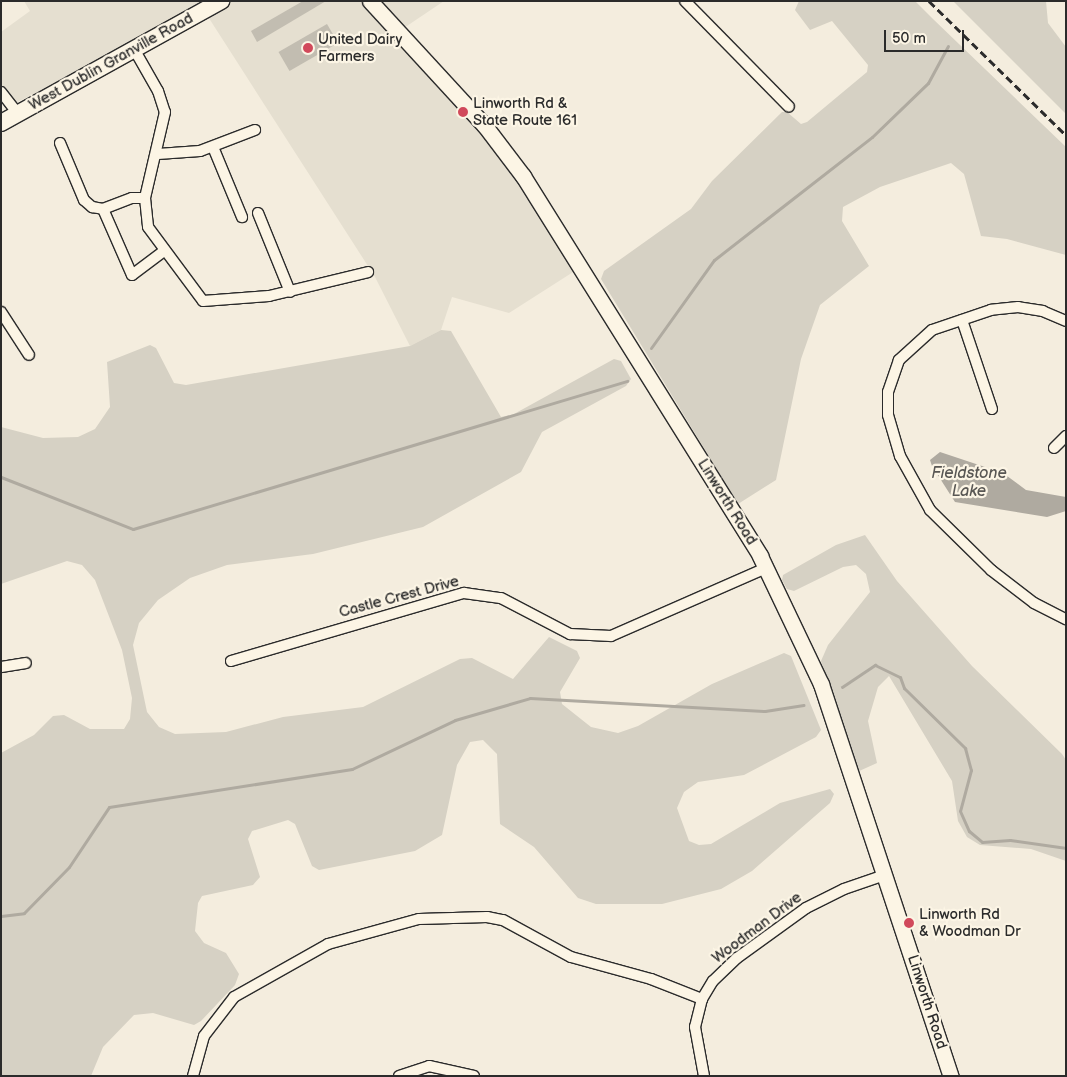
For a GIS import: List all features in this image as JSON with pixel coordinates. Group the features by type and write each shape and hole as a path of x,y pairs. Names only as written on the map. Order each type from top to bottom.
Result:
{"main road":[{"name":"West Dublin Granville Road","path":"1,123 221,1"},
{"name":"Linworth Road","path":"370,1 494,137 523,176 766,568 821,684 951,1076"}],"street":[{"path":"685,1 789,107"},
{"path":"134,50 158,92 165,112 158,154 146,198 148,227 203,302 290,292 368,272"},
{"path":"1,92 18,114"},
{"path":"158,154 186,155 213,147 255,130"},
{"path":"60,143 84,200 103,208 132,198 146,198"},
{"path":"213,147 242,217"},
{"path":"103,208 132,275 164,251"},
{"path":"258,213 290,292"},
{"path":"1066,321 1043,311 1018,307 962,320 919,339 899,360 892,374 888,415 900,456 930,510 962,544 1034,603 1066,619"},
{"path":"1,312 29,355"},
{"path":"962,320 992,409"},
{"path":"1054,448 1066,436"},
{"name":"Castle Crest Drive","path":"231,661 464,593 500,598 570,634 611,636 766,568"},
{"path":"1,667 26,662"},
{"name":"Woodman Drive","path":"704,1076 695,1027 702,999 726,968 792,918 826,896 885,875"},
{"path":"193,1076 204,1036 234,997 328,944 419,918 487,916 503,920 571,957 651,979 702,999"},
{"path":"399,1076 429,1066 474,1076"}],"shaded area":[{"path":"24,1 444,1 398,32 456,94 581,267 509,313 452,297 441,330 410,346 375,277 205,12 11,105 1,93 1,32 30,11"},
{"path":"799,1 915,1 1066,147 1066,255 1007,239 981,236 964,174 951,163 880,187 843,207 842,221 869,266 820,305 801,359 776,480 738,504 601,279 604,271 691,209 712,181 782,112 787,112 801,124 807,122 867,72 868,65 832,21 810,30 795,10"},
{"path":"953,1 1046,1 1048,23 1066,47 1066,114"},
{"path":"441,330 451,331 501,417 514,414 614,359 621,361 631,379 626,386 542,432 521,472 423,527 313,554 227,565 190,578 158,600 139,623 133,645 147,712 159,727 175,734 226,732 283,717 363,707 460,659 472,658 513,679 549,637 577,651 580,658 560,692 562,704 591,727 618,733 638,726 712,684 784,653 791,656 821,730 816,737 744,775 698,782 684,792 677,808 689,841 699,845 711,844 780,803 830,789 834,794 830,803 752,871 721,889 662,904 596,904 578,898 534,847 500,824 497,754 483,740 470,742 457,765 442,835 415,851 319,870 312,866 295,824 288,820 252,831 248,839 260,877 253,885 202,896 198,903 195,931 204,943 226,953 239,974 235,985 201,1021 194,1025 153,1013 134,1015 103,1047 91,1076 1,1076 1,753 34,735 53,716 64,715 90,729 124,729 130,719 132,698 122,650 95,580 82,565 67,561 1,584 1,427 43,438 78,437 95,429 110,407 107,362 150,345 156,348 174,383 186,385 410,346"},
{"path":"865,535 897,581 972,666 1066,760 1066,861 1031,849 980,845 967,837 958,821 952,781 889,676 878,687 868,721 877,763 857,772 821,661 828,645 870,592 866,574 856,565 843,567 794,591 787,589 782,580 783,575 836,545"}],"water":[{"name":"Fieldstone Lake","path":"940,452 1003,473 1026,490 1066,497 1066,511 1047,517 955,502 930,460"}],"building":[{"name":"United Dairy Farmers","path":"303,1 326,1 257,42 251,31"},
{"name":"United Dairy Farmers","path":"327,24 338,43 290,71 279,52"}],"waterway":[{"path":"651,348 714,260 872,137 928,83 948,46"},
{"path":"1,477 133,529 627,381"},
{"path":"842,687 875,665 900,677 904,688 965,748 971,770 960,811 969,831 982,842 1010,840 1066,848"},
{"path":"1,916 24,913 69,867 109,807 352,769 455,720 530,698 765,711 804,705"}],"railway":[{"path":"929,1 1066,135"}],"place":[{"name":"United Dairy Farmers","path":"308,48"},
{"name":"Linworth Rd & State Route 161","path":"463,112"},
{"name":"Linworth Rd & Woodman Dr","path":"909,923"}]}
